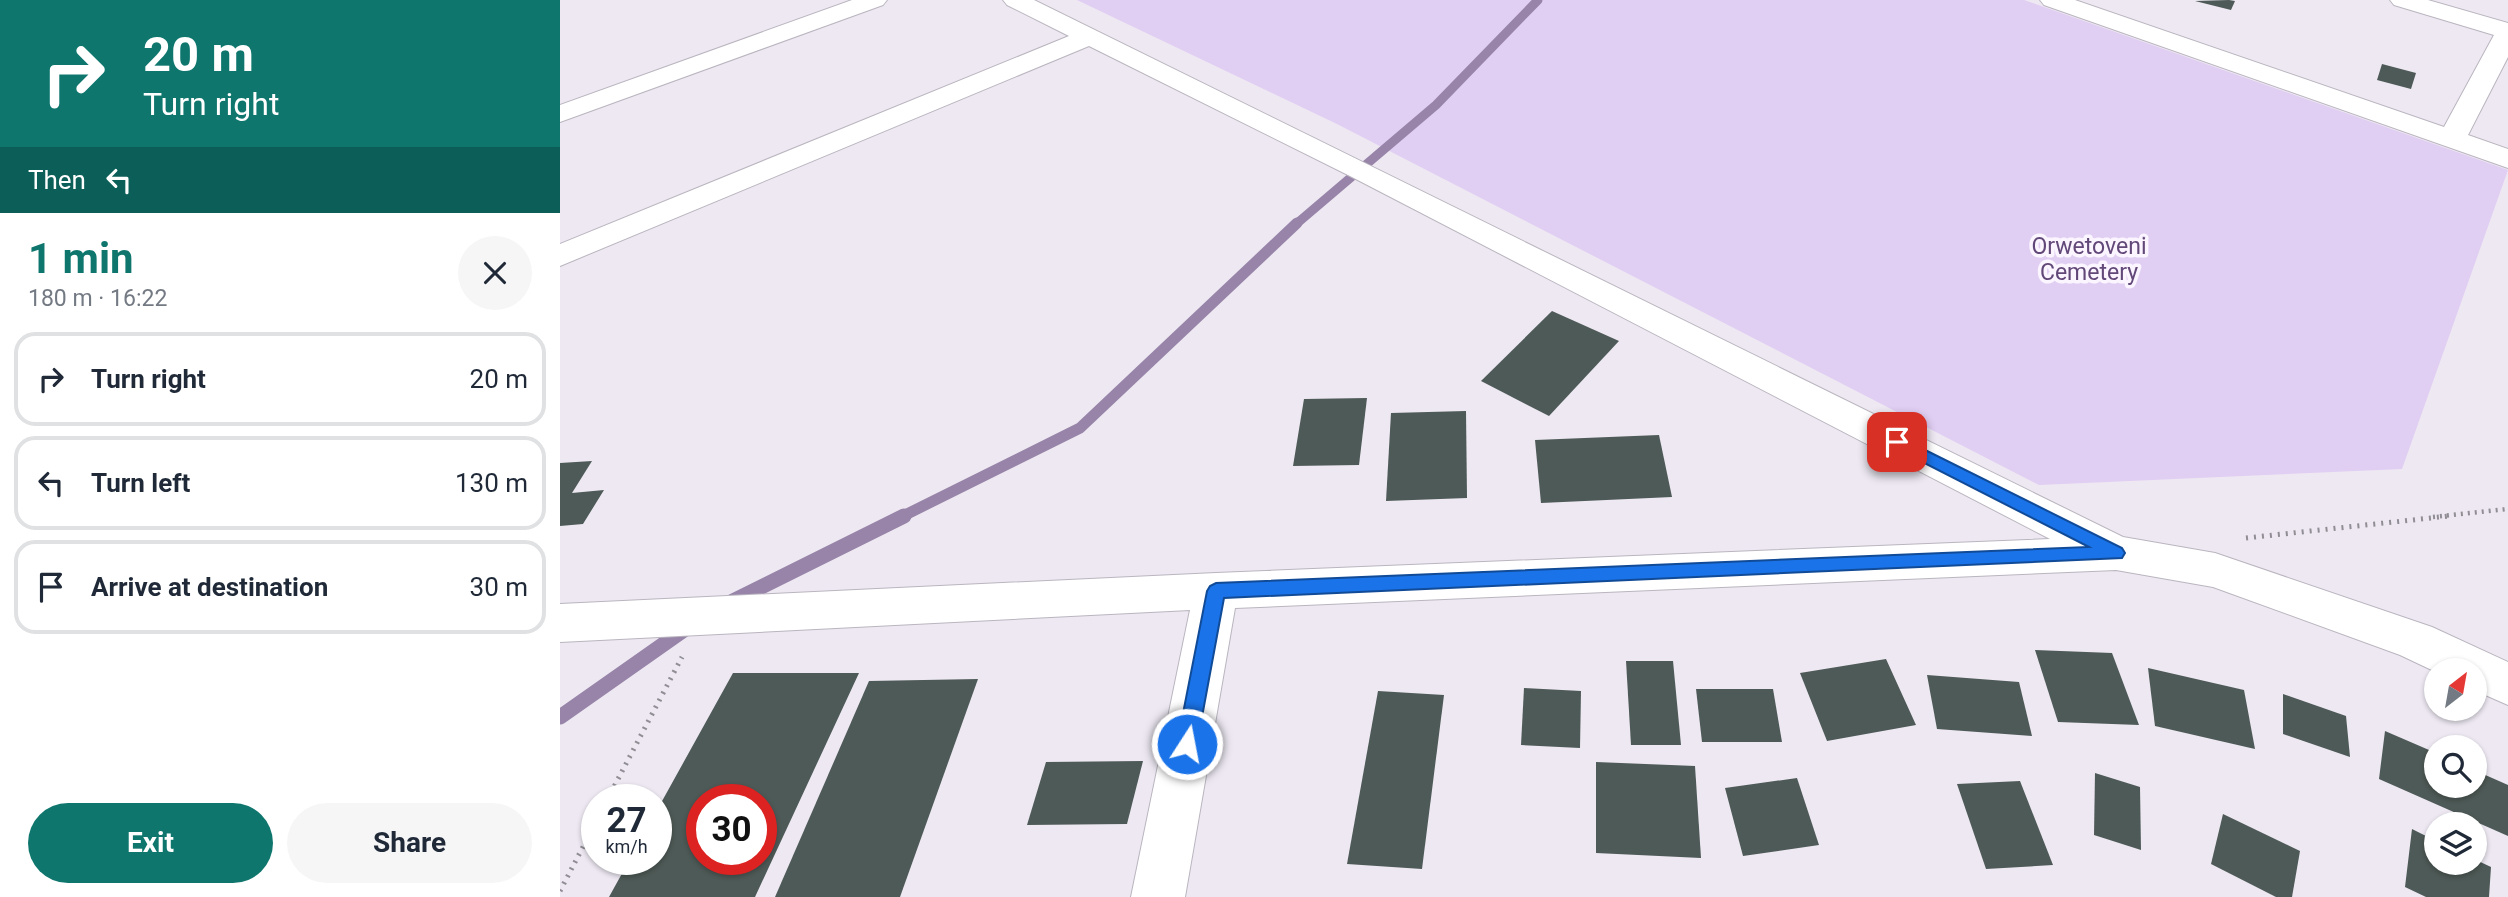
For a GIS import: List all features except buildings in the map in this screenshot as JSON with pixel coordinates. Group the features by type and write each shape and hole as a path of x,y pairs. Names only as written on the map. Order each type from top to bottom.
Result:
{"street":[{"path":"560,114 875,0"},
{"path":"1015,0 1360,170 2116,553"},
{"path":"2052,0 2508,159"},
{"path":"2402,0 2508,31 2452,139"},
{"path":"560,256 1090,37"},
{"path":"560,623 1216,591 2116,553 2215,570 2416,641 2508,684"},
{"path":"1158,897 1216,591"}],"path":[{"path":"2238,539 2508,509"},
{"path":"615,784 703,616"},
{"path":"560,891 581,851"}],"green space":[{"name":"Orwetoveni Cemetery","path":"1077,0 2024,0 2508,170 2402,469 2039,485 1337,124"}],"waterway":[{"path":"1295,225 1436,105 1538,0"},
{"path":"901,517 1080,428 1297,223"},
{"path":"731,602 904,516"},
{"path":"560,717 688,627"}],"route":[{"path":"1187,744 1216,591 2116,553 1897,442"}]}
